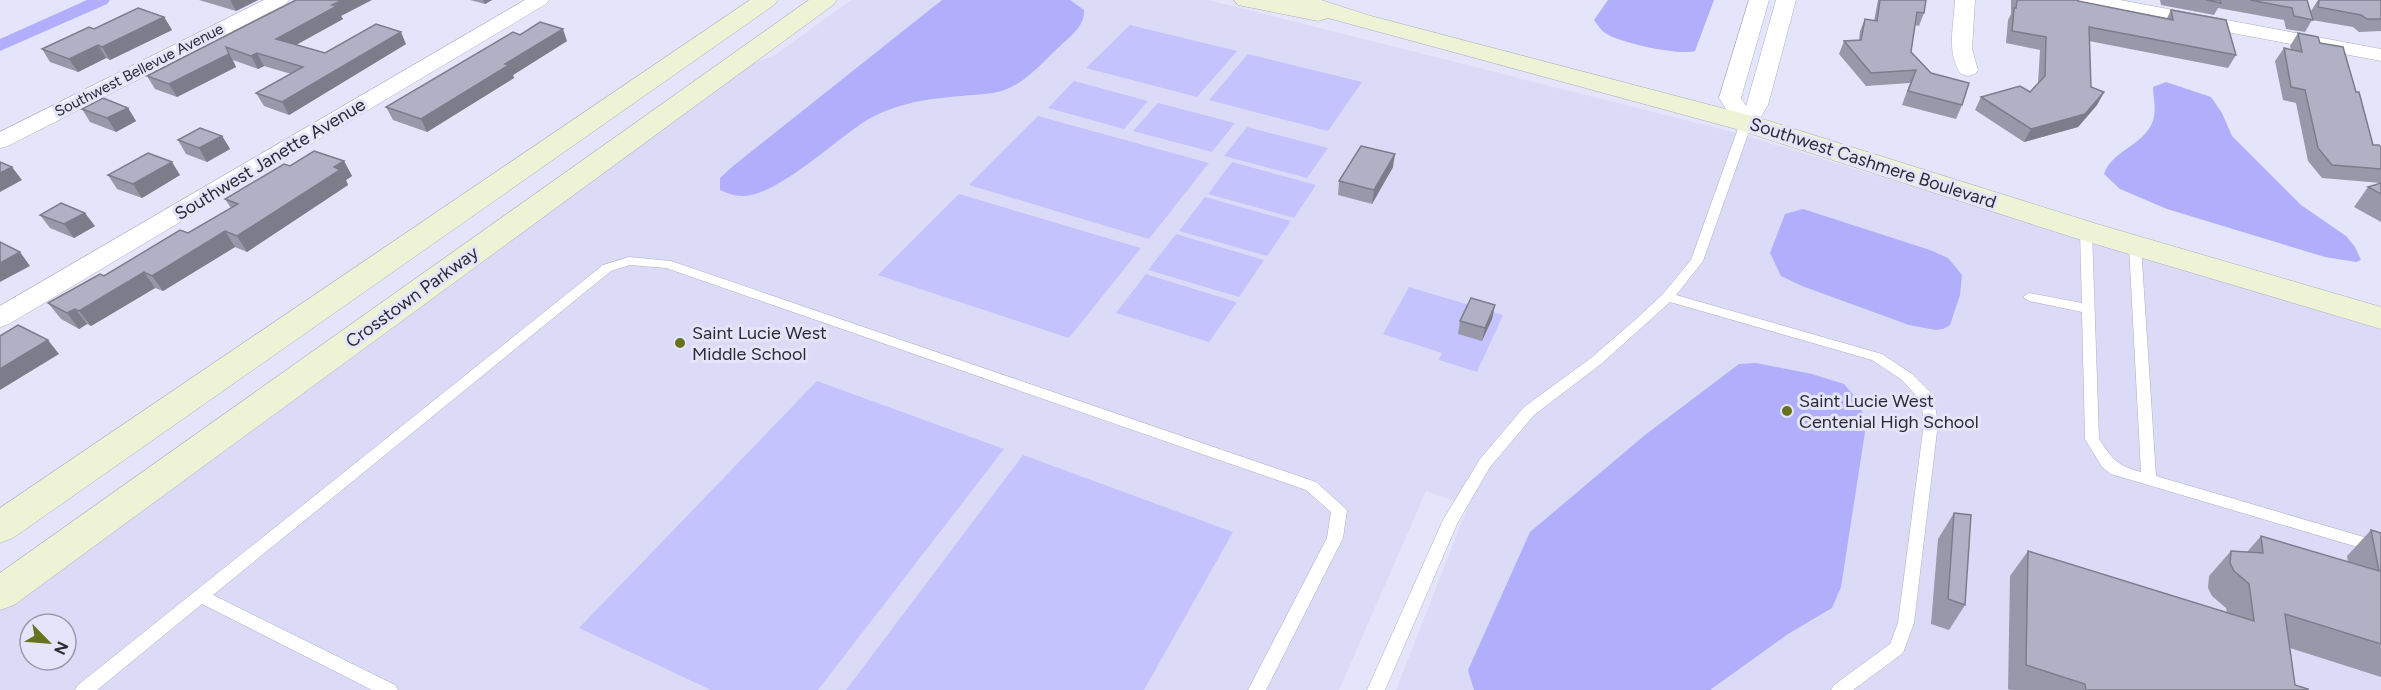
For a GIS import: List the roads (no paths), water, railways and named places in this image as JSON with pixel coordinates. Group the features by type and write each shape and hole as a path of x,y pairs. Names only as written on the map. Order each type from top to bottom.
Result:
{"main road":[{"path":"0,528 766,0"},
{"name":"Crosstown Parkway","path":"0,594 825,0"},
{"name":"Southwest Cashmere Boulevard","path":"1246,0 1290,10 1362,21"},
{"name":"Southwest Cashmere Boulevard","path":"1297,0 1362,21 1746,123 2086,231 2381,318"}],"street":[{"name":"Southwest Bellevue Avenue","path":"0,141 279,0"},
{"name":"Southwest Janette Avenue","path":"0,318 539,0"},
{"path":"1760,0 1730,98 1746,123 1757,105 1786,0"},
{"path":"1965,0 1962,49 1968,70"},
{"path":"2089,0 2380,58"}],"lane":[{"path":"1376,690 1451,520 1485,463 1529,411 1596,361 1668,297 1697,261 1746,123"},
{"path":"2086,231 2092,439 2106,463 2116,470 2381,548"},
{"path":"2135,246 2149,480"},
{"path":"84,690 607,268 629,261 667,264 1311,486 1339,510 1335,538 1257,690"},
{"path":"1668,297 1877,357 1908,376 1928,399 1930,423 1906,623 1897,648 1840,690"},
{"path":"2029,297 2088,309"},
{"path":"200,596 389,690"}],"waterway":[{"path":"0,46 101,0"}],"place":[{"name":"Saint Lucie West Middle School","path":"680,343"},
{"name":"Saint Lucie West Centenial High School","path":"1787,411"}]}
